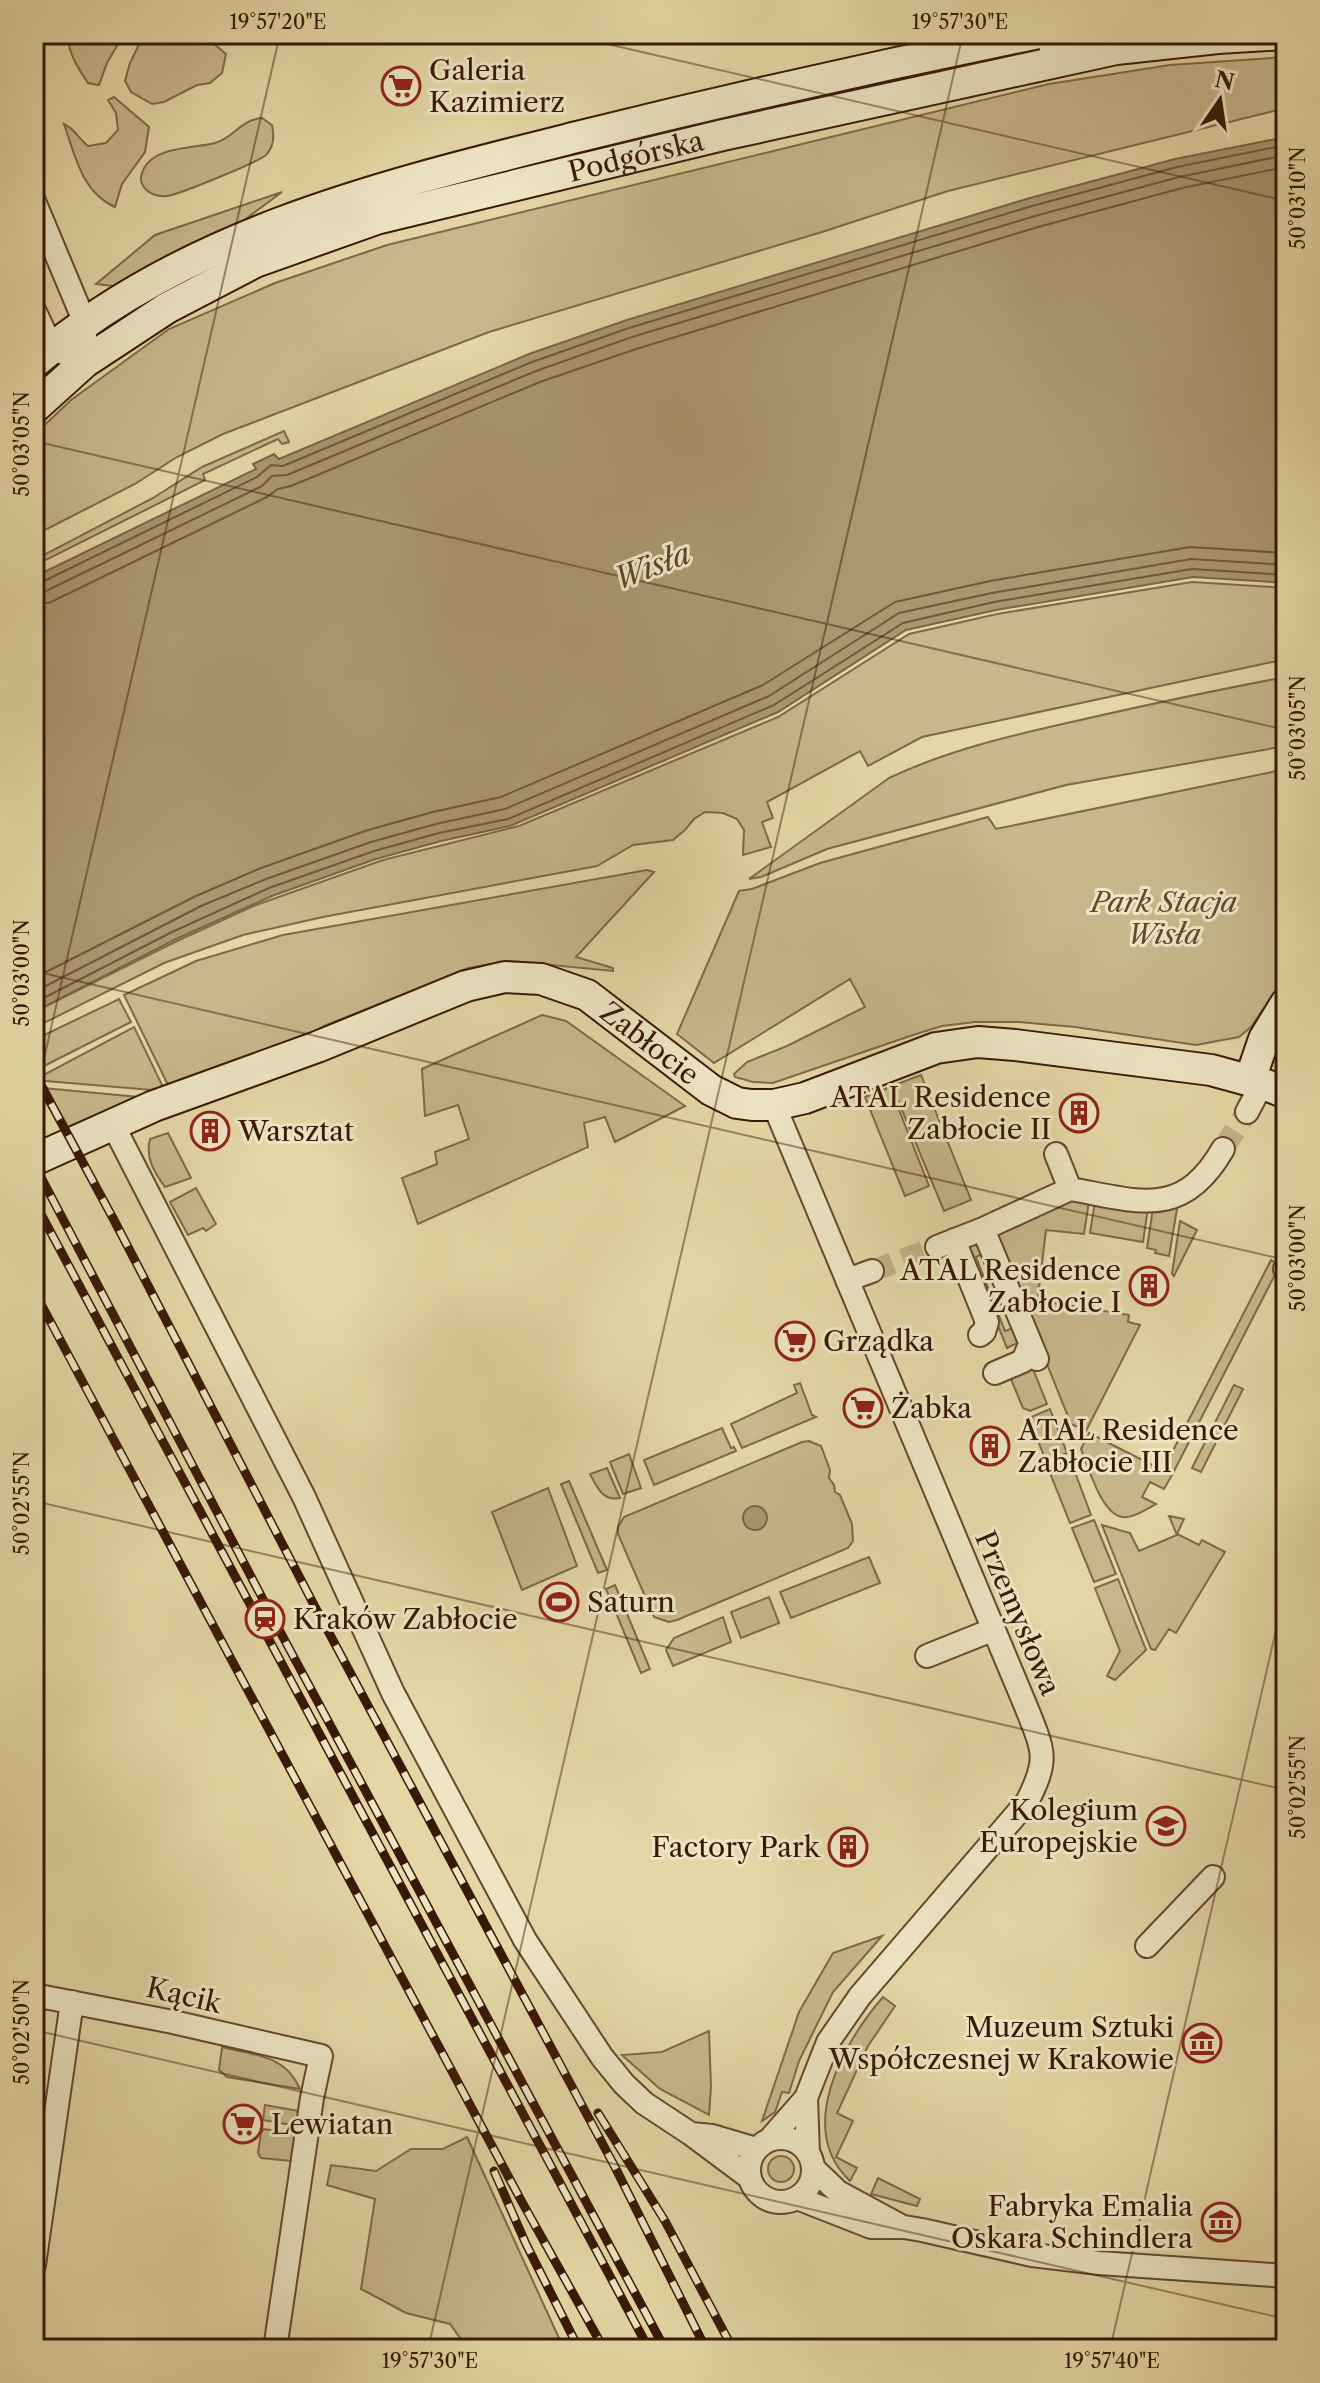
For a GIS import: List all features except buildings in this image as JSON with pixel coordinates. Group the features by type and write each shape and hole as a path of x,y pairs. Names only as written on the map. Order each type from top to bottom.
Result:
{"street":[{"name":"Podgórska","path":"43,356 85,323 145,287 224,246 342,199 510,154 977,40 1034,34"},
{"path":"1044,34 1060,47"},
{"name":"Podgórska","path":"34,408 85,362 167,308 255,262 376,219 723,135 1060,47 1116,49 1168,42 1286,34"},
{"path":"34,201 85,323 85,362 43,356 34,310"},
{"name":"Zabłocie","path":"34,1160 112,1123 317,1047 466,986 505,977 541,979 580,991 603,1005 711,1090 737,1103 774,1105 805,1098 936,1048 978,1042 1211,1070 1266,1085"},
{"path":"1247,1112 1266,1085 1264,1039 1286,1003"},
{"name":"Przemysłowa","path":"763,2144 806,2098 828,2042 860,1996 1027,1802 1043,1765 1042,1748 774,1105"},
{"path":"112,1123 304,1497 393,1693 525,1940 612,2071 644,2103 750,2178"},
{"path":"980,1335 987,1322 946,1243 1070,1189 1142,1201 1171,1198 1198,1183 1212,1170 1223,1149"},
{"path":"1056,1154 1070,1189"},
{"path":"983,1229 1034,1351 1023,1361 995,1373"},
{"path":"847,1280 872,1271"},
{"path":"927,1656 992,1630"},
{"path":"1147,1946 1213,1877"},
{"name":"Kącik","path":"34,1995 173,2022 321,2056 275,2349"},
{"path":"34,2265 72,2002"},
{"name":"Przemysłowa","path":"806,2098 811,2160"},
{"path":"691,2134 763,2144 792,2139 838,2192 904,2227"},
{"path":"763,2144 749,2163 750,2178 754,2187 768,2199 788,2201 797,2198 809,2185 811,2160"},
{"path":"797,2198 862,2225 904,2227 1032,2255 1099,2263 1286,2276"}],"green space":[{"path":"67,34 124,34 107,63 99,85 88,83 80,71"},
{"path":"144,34 184,34 183,39 202,34 226,54 222,73 210,83 197,85 164,102 152,104 131,92 125,81"},
{"path":"1286,57 1286,108 948,191 489,332 223,434 43,531 34,530 34,435 71,400 169,329 275,283 387,245 1049,84 1170,65"},
{"path":"114,97 149,127 145,152 122,184 115,207 104,201 87,183 64,124 88,146 106,143 118,130 116,113 108,100"},
{"path":"262,118 272,125 273,136 269,151 262,158 167,196 153,194 143,185 141,177 152,159 172,150 215,143 248,122"},
{"path":"282,192 243,221 128,282 113,286 96,284 155,235"},
{"path":"284,431 289,442 282,444 278,439 203,474 205,480 34,566 34,560 153,498 202,467"},
{"path":"1192,582 1286,588 1286,659 922,737 868,766 860,751 767,802 773,818 762,822 771,847 743,855 744,830 737,819 723,813 705,812 673,840 633,845 597,866 243,935 164,963 34,1028 34,1012 256,905 383,860 519,826 778,717 909,634 997,614"},
{"path":"1286,677 1286,746 1066,785 827,849 761,877 749,879 889,778 934,759 1028,732"},
{"name":"Park Stacja Wisła","path":"1286,769 1286,976 1251,1027 1239,1037 1196,1045 1075,1027 975,1022 942,1026 773,1083 735,1077 734,1074 747,1062 865,1007 850,979 714,1063 677,1034 739,891 820,863 988,817 996,829"},
{"path":"647,870 654,872 576,957 613,968 613,971 510,961 468,968 324,1026 311,1035 169,1087 124,995 196,961 283,935"},
{"path":"119,999 131,1022 34,1071 34,1040"},
{"path":"542,1015 566,1021 685,1106 615,1142 605,1117 584,1123 588,1147 418,1224 402,1178 437,1164 435,1152 469,1139 458,1105 425,1116 422,1069"},
{"path":"134,1027 163,1087 152,1090 34,1080"},
{"path":"921,1075 971,1200 944,1211 892,1086"},
{"path":"890,1087 929,1186 905,1196 865,1097"},
{"path":"43,1088 139,1097 63,1129"},
{"path":"168,1133 191,1178 165,1187 152,1164 149,1146 150,1139"},
{"path":"196,1188 216,1224 206,1231 203,1228 188,1235 170,1202"},
{"path":"1068,1199 1089,1201 1084,1234 1046,1230 1038,1296 1041,1301 1129,1315 1128,1322 1140,1325 1086,1431 1071,1424 997,1239 999,1231"},
{"path":"1095,1202 1148,1208 1143,1242 1090,1233"},
{"path":"1178,1203 1169,1256 1155,1253 1156,1250 1147,1248 1153,1208"},
{"path":"1180,1221 1197,1230 1174,1276 1172,1274"},
{"path":"964,1242 971,1242 982,1250 983,1254 976,1257 1005,1331 1013,1328 1019,1342 1007,1348"},
{"path":"1271,1260 1280,1265 1174,1471 1165,1466"},
{"path":"1031,1364 1047,1404 1030,1411 1023,1408 1010,1377"},
{"path":"800,1383 812,1415 816,1417 742,1448 731,1424 797,1393 794,1385"},
{"path":"1234,1385 1243,1389 1201,1472 1192,1468"},
{"path":"1050,1409 1067,1453 1046,1461 1029,1418"},
{"path":"722,1428 731,1448 734,1447 736,1451 654,1485 644,1460"},
{"path":"1089,1433 1172,1475 1164,1489 1150,1482 1142,1497 1156,1504 1127,1517 1111,1511 1098,1492 1081,1449"},
{"path":"809,1441 821,1446 830,1470 829,1478 852,1524 853,1541 848,1548 677,1620 669,1622 654,1617 618,1534 624,1517"},
{"path":"629,1454 641,1488 623,1494 610,1462"},
{"path":"1070,1459 1091,1515 1070,1523 1048,1468"},
{"path":"607,1468 620,1498 604,1495 590,1474"},
{"path":"569,1481 607,1570 598,1573 561,1484"},
{"path":"548,1488 577,1566 522,1590 492,1512"},
{"path":"1169,1516 1184,1519 1177,1534 1199,1545 1202,1540 1225,1552 1176,1633 1169,1629 1155,1650 1151,1649 1102,1525 1130,1533 1139,1551 1177,1535"},
{"path":"1094,1520 1116,1574 1094,1582 1072,1528"},
{"path":"869,1557 880,1583 791,1618 780,1592"},
{"path":"1118,1579 1146,1650 1115,1680 1107,1676 1120,1651 1095,1588"},
{"path":"615,1585 650,1669 641,1673 606,1589"},
{"path":"769,1597 779,1623 741,1638 731,1612"},
{"path":"723,1617 731,1642 673,1666 666,1650 674,1638"},
{"path":"882,1936 833,1992 799,2061 789,2093 782,2092 775,2112 762,2121 799,2012 833,1953"},
{"path":"883,1997 895,2006 868,2046 837,2113 853,2121 836,2157 857,2168 850,2181 834,2160 826,2137 826,2112 840,2062"},
{"path":"709,2031 709,2115 660,2089 622,2055 662,2052"},
{"path":"222,2047 268,2058 286,2069 300,2089 227,2077 219,2070"},
{"path":"265,2105 299,2111 297,2126 263,2120"},
{"path":"264,2129 295,2134 291,2161 261,2158 258,2153"},
{"path":"467,2137 564,2349 459,2349 465,2345 450,2324 406,2313 361,2289 375,2199 327,2185 331,2165 376,2171 411,2149 443,2149"},
{"path":"781,2156 790,2160 794,2169 790,2178 781,2182 772,2178 768,2169 772,2160"},
{"path":"878,2178 920,2199 917,2206 871,2194"}],"water":[{"name":"Wisła","path":"1286,137 1286,583 1193,577 996,610 906,630 778,712 510,826 376,859 272,896 176,939 34,1012 34,577 256,469 253,464 274,454 279,459 529,354 627,320 1030,198 1175,159"},
{"path":"755,1506 764,1509 767,1518 764,1527 755,1530 746,1527 743,1518 746,1509"}],"tunnel":[{"path":"1223,1149 1247,1112"},
{"path":"872,1271 937,1247"}],"railway":[{"path":"34,1072 313,1603 615,2167 706,2349"},
{"path":"34,1164 276,1624 665,2349"},
{"path":"34,1201 649,2349"},
{"path":"34,1291 522,2202 604,2349"},
{"path":"598,2113 665,2221 733,2349"},
{"path":"494,2171 526,2244 579,2349"}],"place":[{"name":"Galeria Kazimierz","path":"401,86"},
{"name":"ATAL Residence Zabłocie II","path":"1079,1113"},
{"name":"Warsztat","path":"210,1131"},
{"name":"ATAL Residence Zabłocie I","path":"1149,1286"},
{"name":"Grządka","path":"795,1341"},
{"name":"Żabka","path":"863,1408"},
{"name":"ATAL Residence Zabłocie III","path":"990,1446"},
{"name":"Saturn","path":"559,1602"},
{"name":"Kraków Zabłocie","path":"265,1619"},
{"name":"Kolegium Europejskie","path":"1166,1826"},
{"name":"Factory Park","path":"848,1847"},
{"name":"Muzeum Sztuki Współczesnej w Krakowie","path":"1202,2043"},
{"name":"Lewiatan","path":"243,2124"},
{"name":"Fabryka Emalia Oskara Schindlera","path":"1221,2222"}]}
